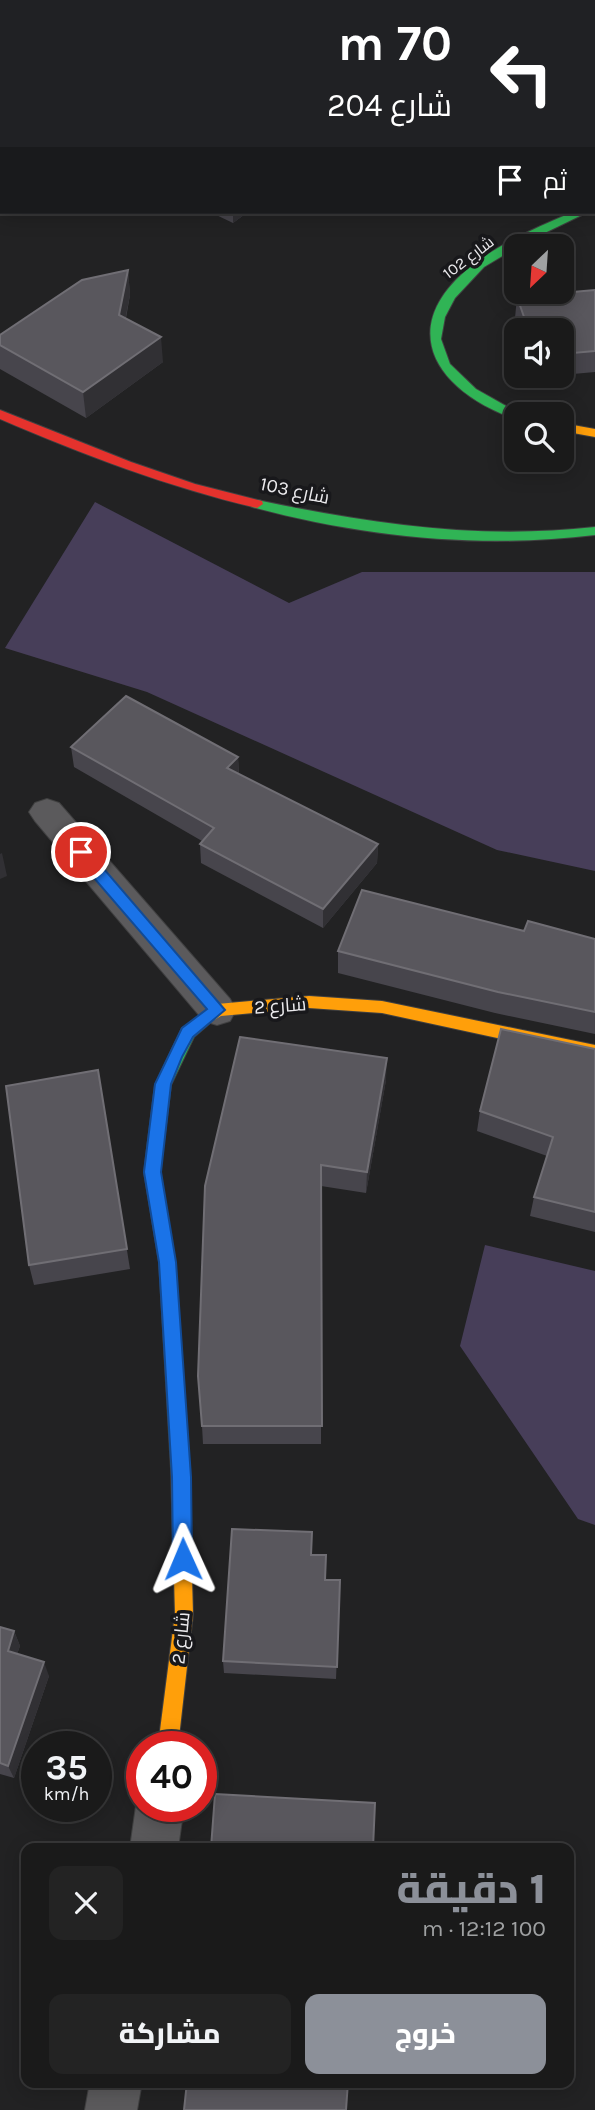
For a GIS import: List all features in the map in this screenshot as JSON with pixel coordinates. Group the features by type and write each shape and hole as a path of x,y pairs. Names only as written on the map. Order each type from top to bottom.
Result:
{"street":[{"name":"شارع 102","path":"504,409 469,393 438,360 434,334 439,312 452,290 481,267 540,231 578,214"},
{"name":"شارع 103","path":"0,414 94,455 202,492 312,516 446,537 563,536 595,531"},
{"path":"574,429 595,433"},
{"path":"47,812 217,1010"},
{"name":"شارع 2","path":"170,1731 184,1614 181,1477 167,1262 152,1172 163,1084 188,1032 217,1010 309,1002 382,1007 595,1052"},
{"path":"155,1843 158,1822"},
{"path":"111,2110 115,2088"}],"shaded area":[{"path":"95,502 289,603 362,572 595,572 595,871 497,850 147,692 5,648"},
{"path":"485,1245 595,1271 595,1525 578,1519 460,1346"}],"building":[{"path":"128,270 119,315 161,337 83,392 0,345 0,335 82,280"},
{"path":"595,290 595,351 574,353 574,318 524,318 519,304 574,304 574,292"},
{"path":"126,696 238,757 227,768 378,844 323,909 200,844 214,828 71,747"},
{"path":"362,890 524,931 528,921 595,939 595,1012 498,992 338,951"},
{"path":"501,1029 595,1049 595,1212 534,1197 553,1137 480,1111"},
{"path":"240,1037 387,1058 367,1172 321,1165 322,1426 202,1426 198,1376 205,1186"},
{"path":"98,1070 127,1249 29,1265 6,1086"},
{"path":"232,1529 312,1532 311,1555 326,1555 325,1580 340,1580 337,1667 223,1661"},
{"path":"0,1627 14,1631 8,1651 44,1662 8,1766 0,1763"},
{"path":"217,1794 375,1803 373,1843 211,1843 213,1822 217,1822"},
{"path":"186,2088 348,2088 346,2110 184,2110"}],"traffic: fast":[{"path":"504,410 480,398 445,366 436,346 439,317 449,297 480,265 520,240 577,214"},
{"path":"257,504 383,528 468,537 553,536 595,531"},
{"path":"180,1469 167,1262 152,1172 163,1085 188,1033 209,1017"}],"traffic: slow":[{"path":"574,429 595,433"},
{"path":"209,1017 217,1010 309,1002 382,1007 595,1052"},
{"path":"170,1731 184,1614 180,1469"}],"traffic: jam":[{"path":"0,414 126,465 191,487 257,504"}],"route":[{"path":"81,852 217,1010 188,1032 163,1084 152,1172 167,1262 181,1477 183,1559"}]}
